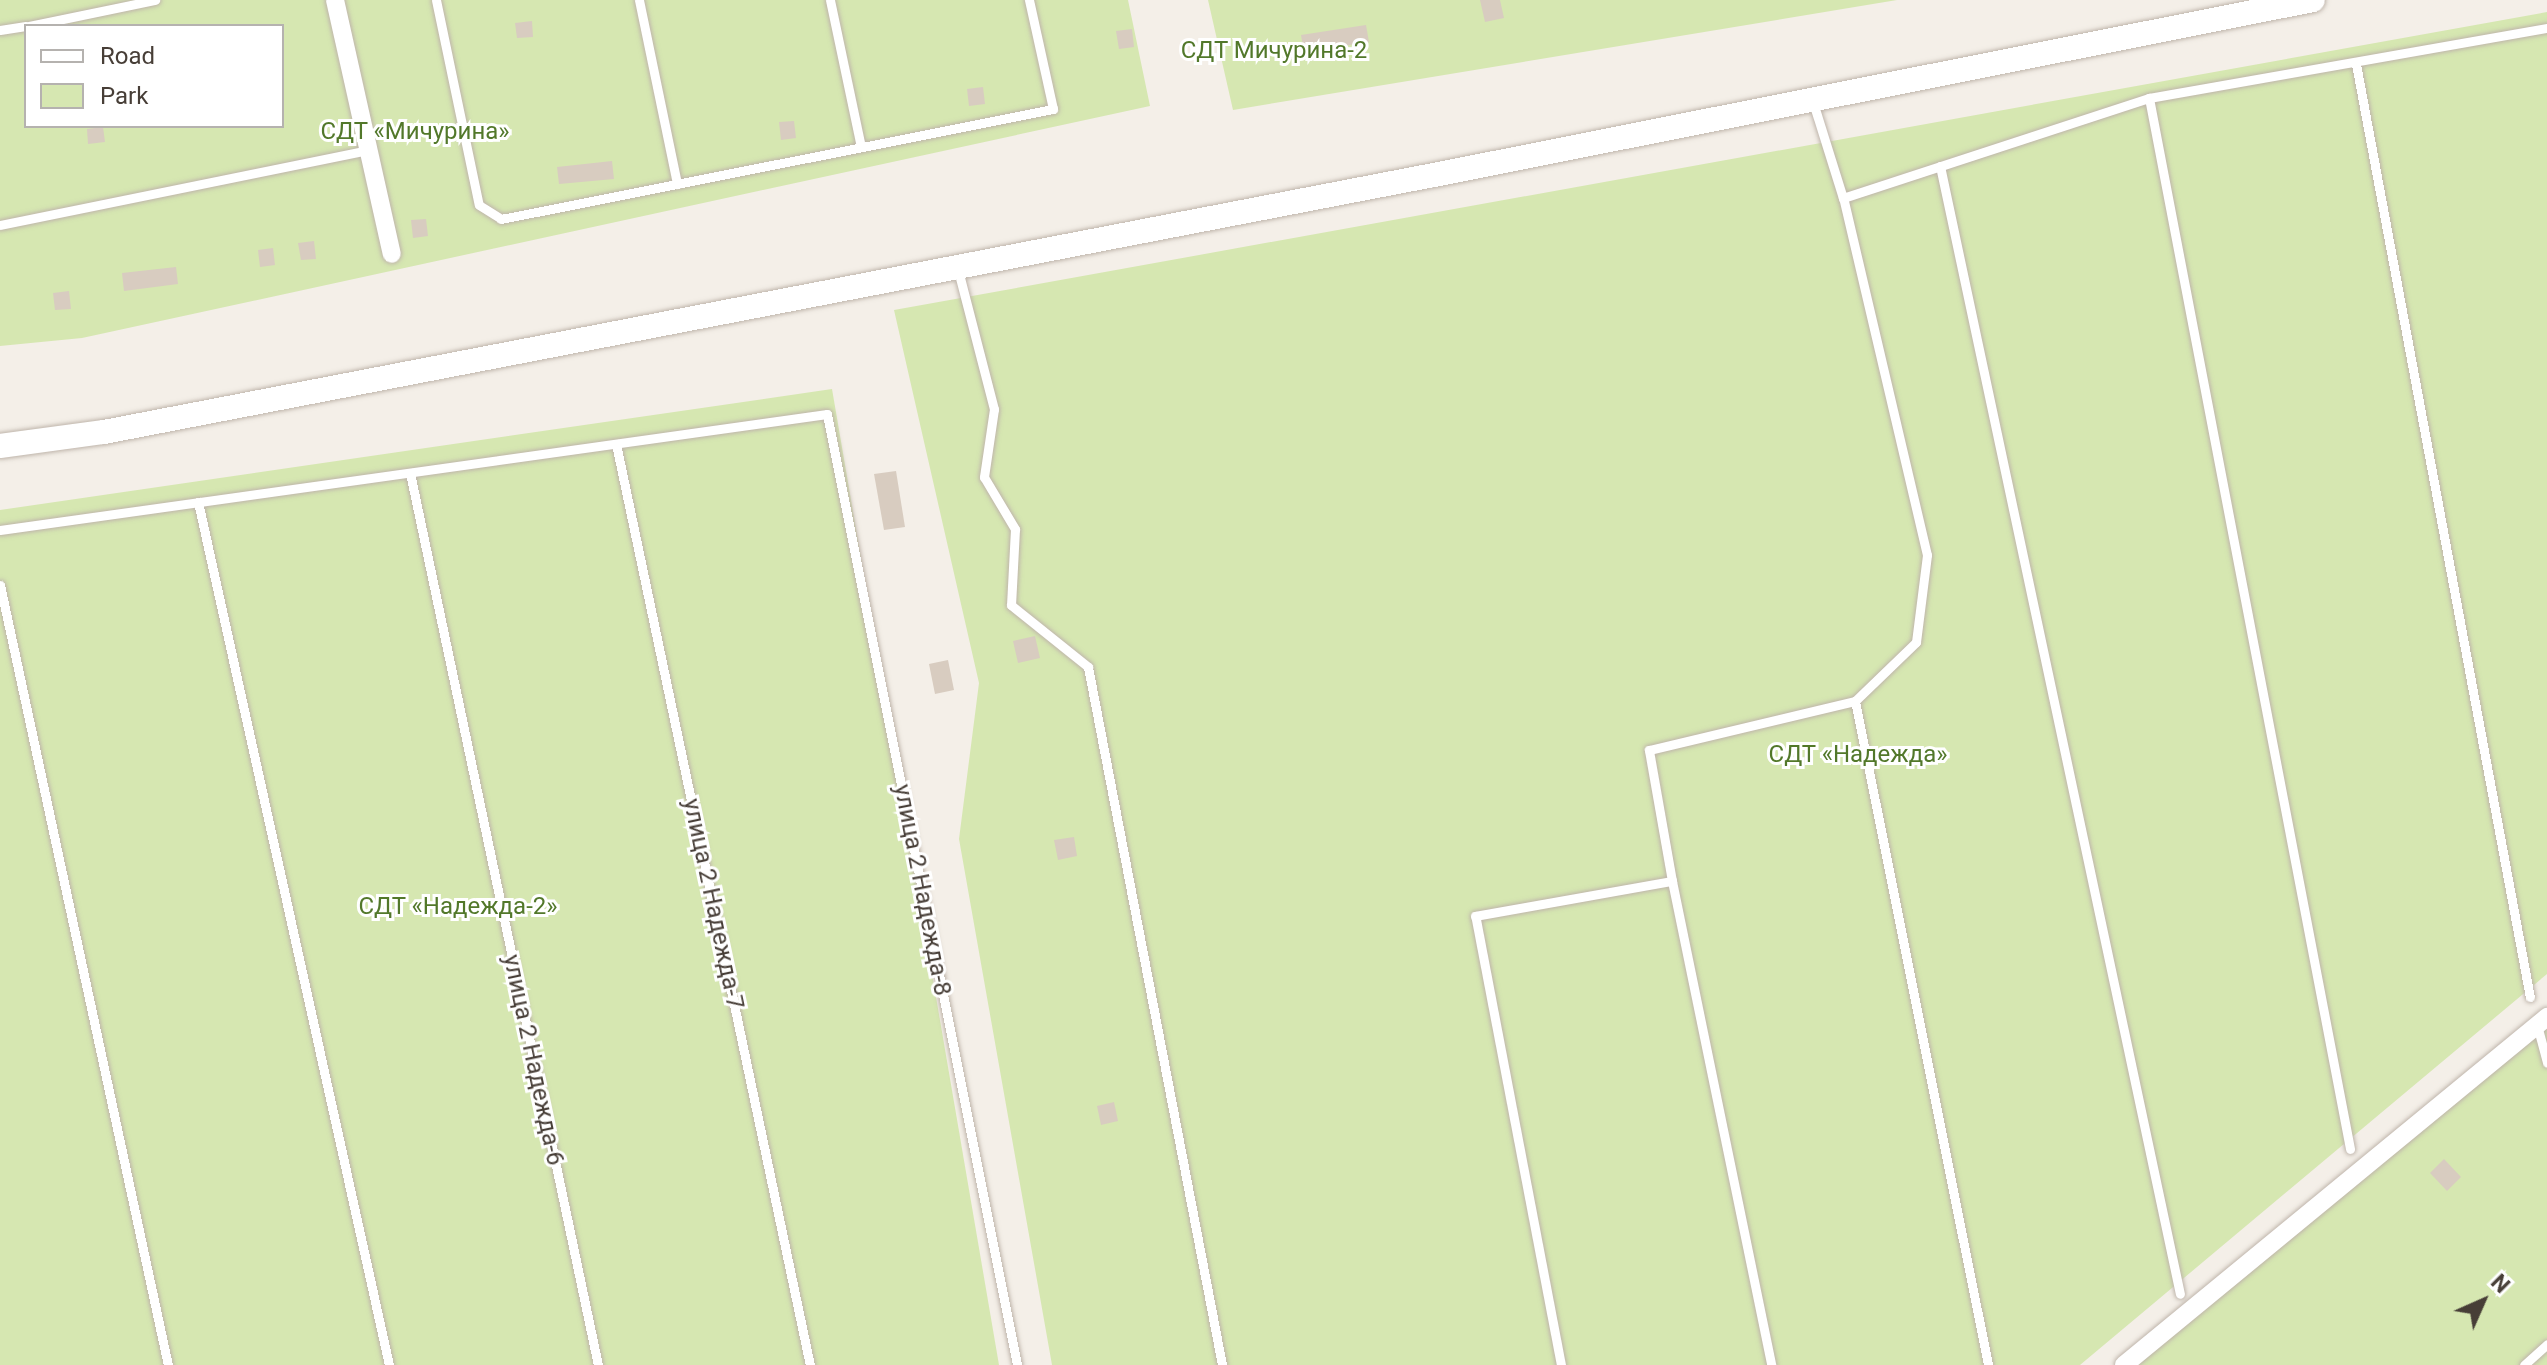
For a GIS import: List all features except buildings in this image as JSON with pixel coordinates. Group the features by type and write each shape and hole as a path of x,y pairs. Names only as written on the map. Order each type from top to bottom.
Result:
{"street":[{"path":"335,0 392,254"},
{"path":"0,446 104,432 2313,0"},
{"path":"2124,1365 2542,1021"}],"lane":[{"path":"38,24 155,0"},
{"path":"436,0 479,205 501,219 1053,109 1029,0"},
{"path":"639,0 677,184"},
{"path":"830,0 861,147"},
{"path":"0,30 24,27"},
{"path":"1843,198 2149,98 2547,28"},
{"path":"2356,64 2530,997"},
{"path":"2149,98 2350,1149"},
{"path":"1771,1365 1672,881 1649,750 1855,701 1916,642 1927,555 1843,198 1812,99"},
{"path":"0,225 369,150"},
{"path":"1940,166 2180,1294"},
{"path":"957,267 994,409 984,477 1015,529 1011,605 1088,667 1222,1365"},
{"name":"улица 2 Надежда-8","path":"616,444 827,414 1017,1365"},
{"path":"0,530 616,444"},
{"name":"улица 2 Надежда-7","path":"616,444 810,1365"},
{"name":"улица 2 Надежда-6","path":"410,473 598,1365"},
{"path":"198,502 389,1365"},
{"path":"0,585 168,1365"},
{"path":"1855,701 1988,1365"},
{"path":"1561,1365 1475,916 1672,881"},
{"path":"2542,1021 2547,1063"},
{"path":"2524,1365 2547,1344"}],"green space":[{"name":"СДТ «Мичурина»","path":"0,0 1128,0 1150,106 82,338 0,346"},
{"name":"СДТ Мичурина-2","path":"1208,0 1897,0 1233,110"},
{"name":"СДТ «Надежда»","path":"2547,12 2547,974 2080,1365 1052,1365 959,839 979,683 894,310"},
{"name":"СДТ «Надежда-2»","path":"832,389 999,1365 0,1365 0,510"},
{"path":"2547,1028 2547,1365 2128,1365"}]}
